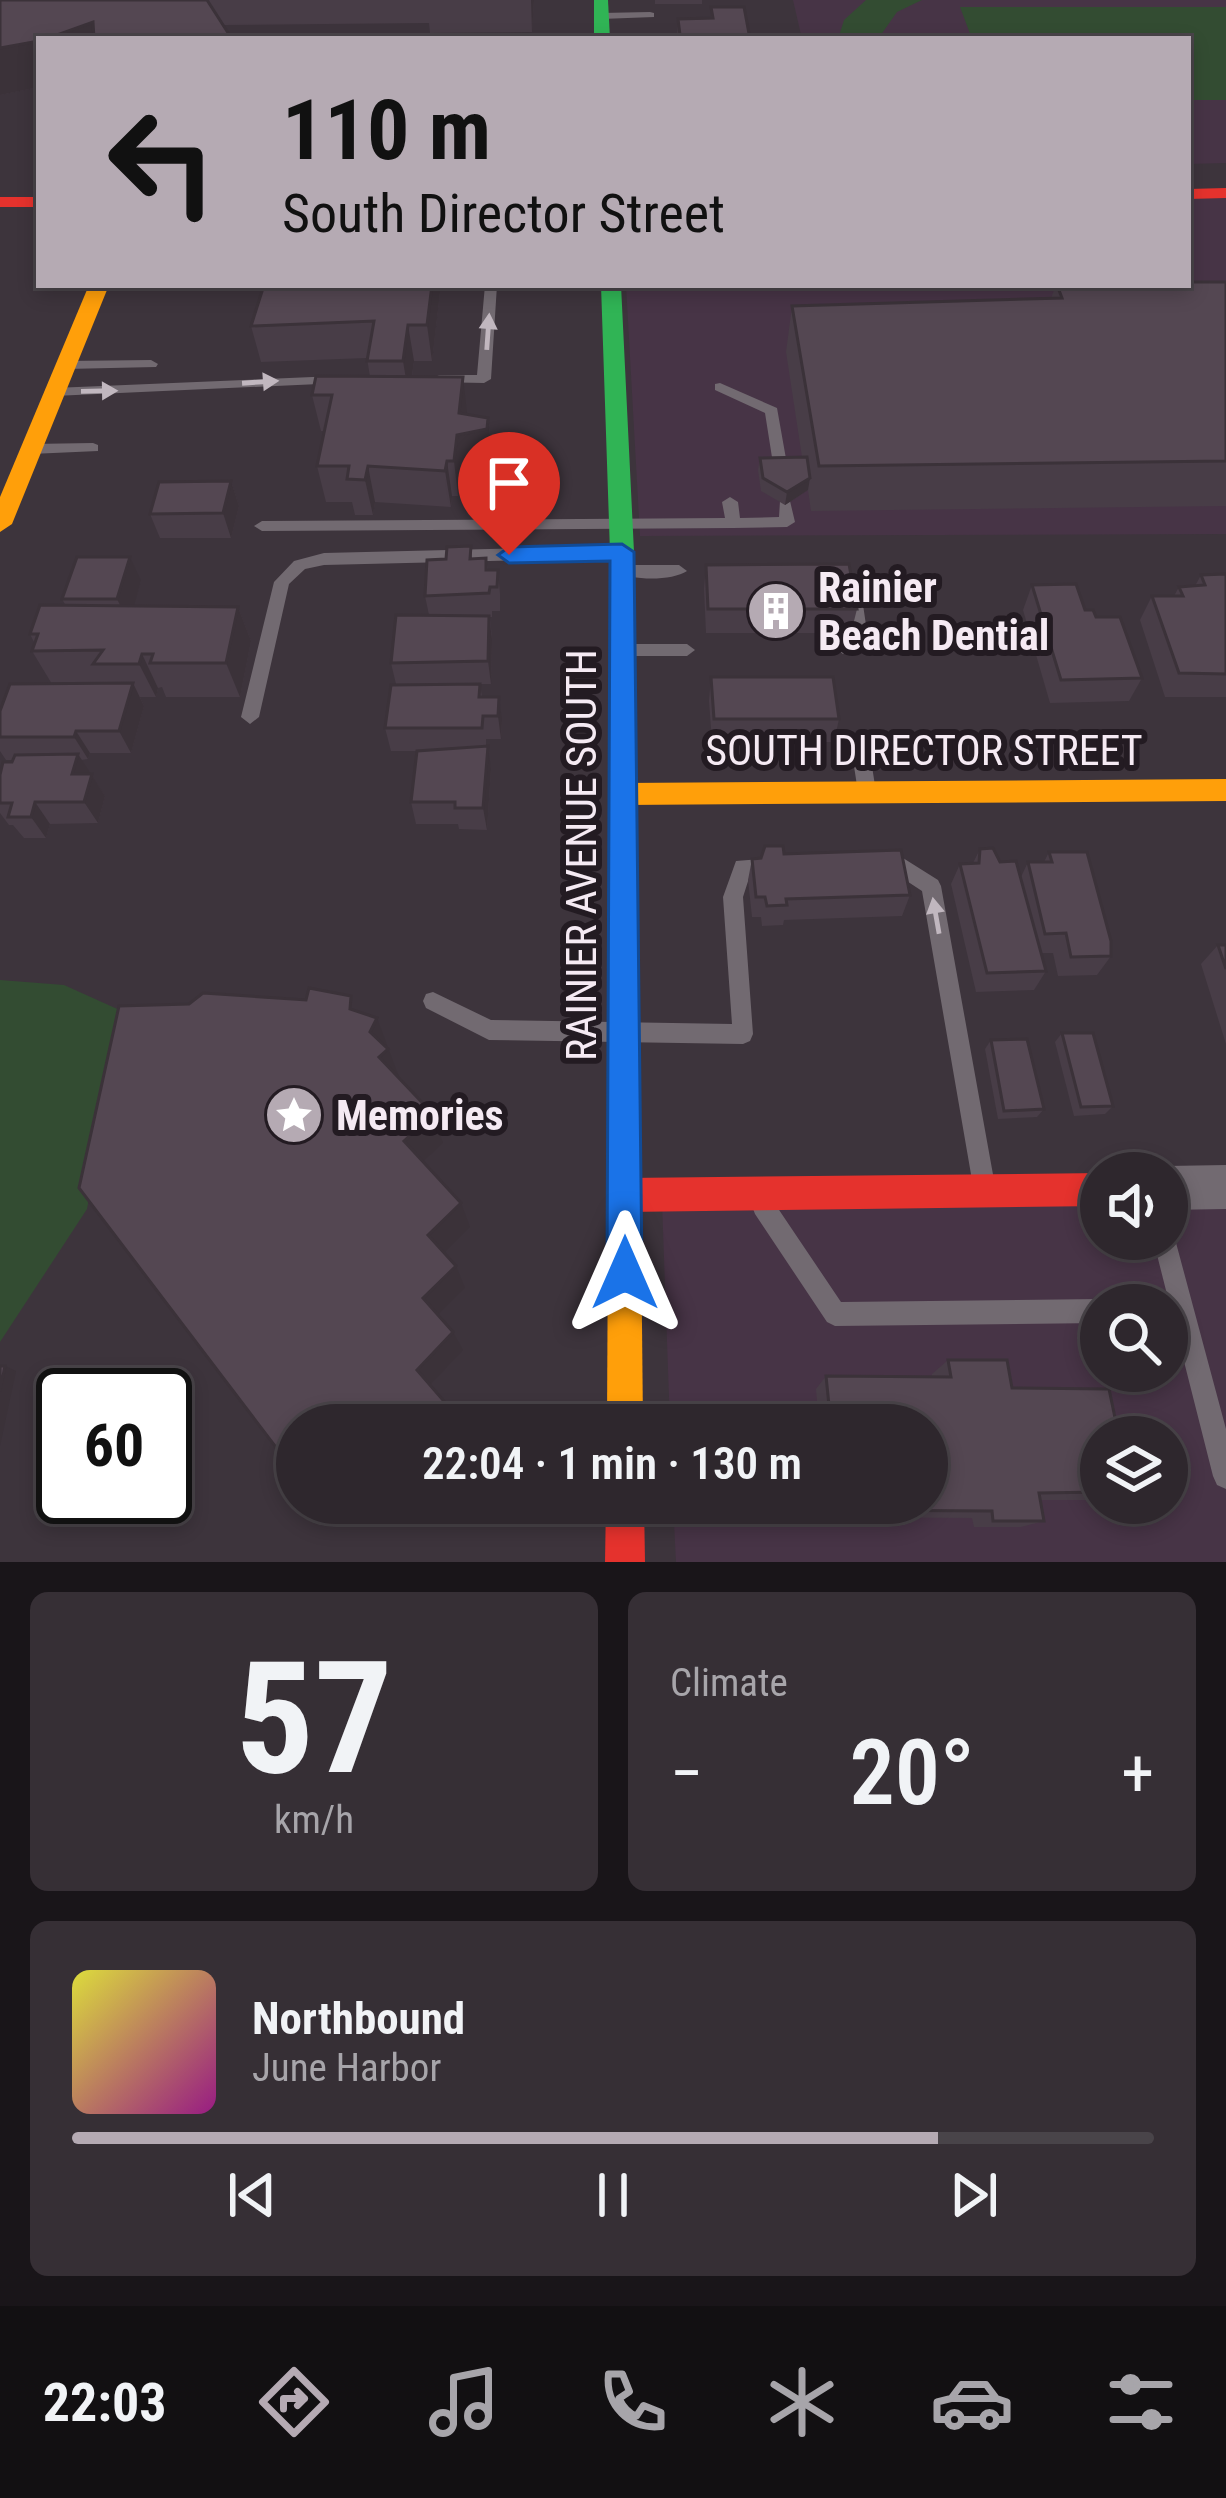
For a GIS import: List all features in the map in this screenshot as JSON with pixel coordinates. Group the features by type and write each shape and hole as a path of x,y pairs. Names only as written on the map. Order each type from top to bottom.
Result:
{"main road":[{"path":"1191,194 1226,194"},
{"path":"0,202 36,202"},
{"path":"0,524 97,288"},
{"name":"RAINIER AVENUE SOUTH","path":"611,288 622,562 625,1404"},
{"name":"SOUTH DIRECTOR STREET","path":"623,794 1226,790"},
{"path":"625,1195 1080,1189"},
{"path":"626,1524 626,1562"}],"street":[{"path":"1188,1188 1226,1187"}],"lane":[{"path":"601,18 650,15"},
{"path":"429,379 484,379 491,288"},
{"path":"60,378 151,364"},
{"path":"60,378 357,380"},
{"path":"720,386 772,411 781,470"},
{"path":"31,449 93,448"},
{"path":"730,502 733,523"},
{"path":"262,526 787,522 784,505"},
{"path":"250,717 282,582 299,566 324,559 622,562 679,572"},
{"path":"842,648 858,625 850,572"},
{"path":"622,650 687,650"},
{"path":"860,747 867,792"},
{"path":"852,865 896,864 931,886 985,1191"},
{"path":"433,1001 489,1030 743,1034 734,897 743,867 787,866"},
{"path":"753,1193 835,1314 1080,1311"},
{"path":"1188,1355 1226,1476"}],"shaded area":[{"path":"793,0 1226,0 1226,163 1191,164 1191,36 801,36"},
{"path":"1191,198 1226,198 1226,534 640,536 626,288 1191,288"},
{"path":"1226,1198 1226,1562 676,1562 674,1524 948,1524 948,1404 669,1404 662,1202 1080,1199 1080,1260 1188,1260 1188,1199"}],"green space":[{"path":"866,0 922,0 897,12 880,36 839,36 844,20"},
{"path":"960,7 1226,7 1226,100 1191,100 1191,36 971,36"},
{"path":"0,980 64,985 124,1012 87,1209 0,1342"}],"building":[{"path":"0,0 207,0 230,36 94,36 93,22 0,48"},
{"path":"711,7 744,7 749,36 680,35 678,19 713,18"},
{"path":"1191,282 1226,282 1226,461 819,466 792,306 1062,298 1058,288 1191,288"},
{"path":"263,288 432,288 427,325 408,325 403,361 367,361 374,321 251,326"},
{"path":"316,376 463,377 459,413 488,418 487,429 457,435 454,461 447,461 445,471 368,466 365,480 347,479 349,466 317,466 332,395 312,395"},
{"path":"807,457 810,478 787,492 763,478 760,458"},
{"path":"231,481 223,513 150,514 159,482"},
{"path":"471,546 470,559 486,558 486,570 498,570 497,587 490,587 489,593 425,596 427,560 446,559 447,547"},
{"path":"77,557 130,557 117,599 62,599"},
{"path":"849,564 857,609 708,609 706,565"},
{"path":"1226,574 1226,674 1179,673 1152,596 1183,596 1179,587 1205,585 1201,575"},
{"path":"1076,584 1085,610 1093,610 1096,617 1120,617 1142,678 1061,680 1032,585"},
{"path":"40,605 238,607 226,663 150,663 153,654 142,654 139,664 93,664 103,650 32,651 38,634 30,634"},
{"path":"396,615 489,616 488,661 391,663"},
{"path":"711,677 833,677 839,719 714,719"},
{"path":"133,683 119,731 76,731 74,737 0,737 0,711 10,684"},
{"path":"480,684 479,697 499,697 498,716 483,716 482,728 385,728 391,685"},
{"path":"488,746 483,808 455,808 455,802 411,802 417,751"},
{"path":"78,754 72,774 92,774 84,802 35,802 31,817 8,817 12,803 0,803 3,762 12,762 15,755"},
{"path":"765,846 783,846 784,854 901,850 910,895 786,899 787,905 767,906 765,897 756,897 752,859 761,858"},
{"path":"993,848 1000,862 1016,861 1046,971 987,973 960,864 979,863 980,849"},
{"path":"1049,852 1087,852 1111,956 1071,957 1066,933 1045,934 1028,862 1052,862"},
{"path":"1218,945 1226,945 1226,969"},
{"path":"309,988 351,996 350,1009 377,1018 370,1032 388,1049 379,1057 433,1114 404,1141 461,1203 428,1235 456,1266 423,1298 453,1332 417,1370 446,1404 276,1404 276,1447 79,1188 119,1006 189,1004 203,993 306,1000"},
{"path":"1062,1033 1093,1033 1113,1106 1081,1107"},
{"path":"1027,1039 1044,1109 1004,1111 991,1040"},
{"path":"948,1360 1007,1360 1012,1388 1110,1392 1115,1416 1080,1416 1080,1492 1039,1493 1044,1521 993,1521 992,1511 948,1511 948,1404 829,1404 826,1376 951,1377"}],"traffic: fast":[{"path":"601,0 602,36"},
{"path":"611,288 622,552 624,1025"}],"traffic: slow":[{"path":"0,524 98,288"},
{"path":"623,794 1226,790"},
{"path":"624,1025 625,1404"}],"traffic: jam":[{"path":"1191,194 1226,193"},
{"path":"0,202 36,202"},
{"path":"625,1195 1080,1189"},
{"path":"625,1524 625,1562"}],"place":[{"name":"Rainier Beach Dential","path":"776,611"},
{"name":"Memories","path":"294,1115"}],"route":[{"path":"509,555 622,552 625,1273"}]}
